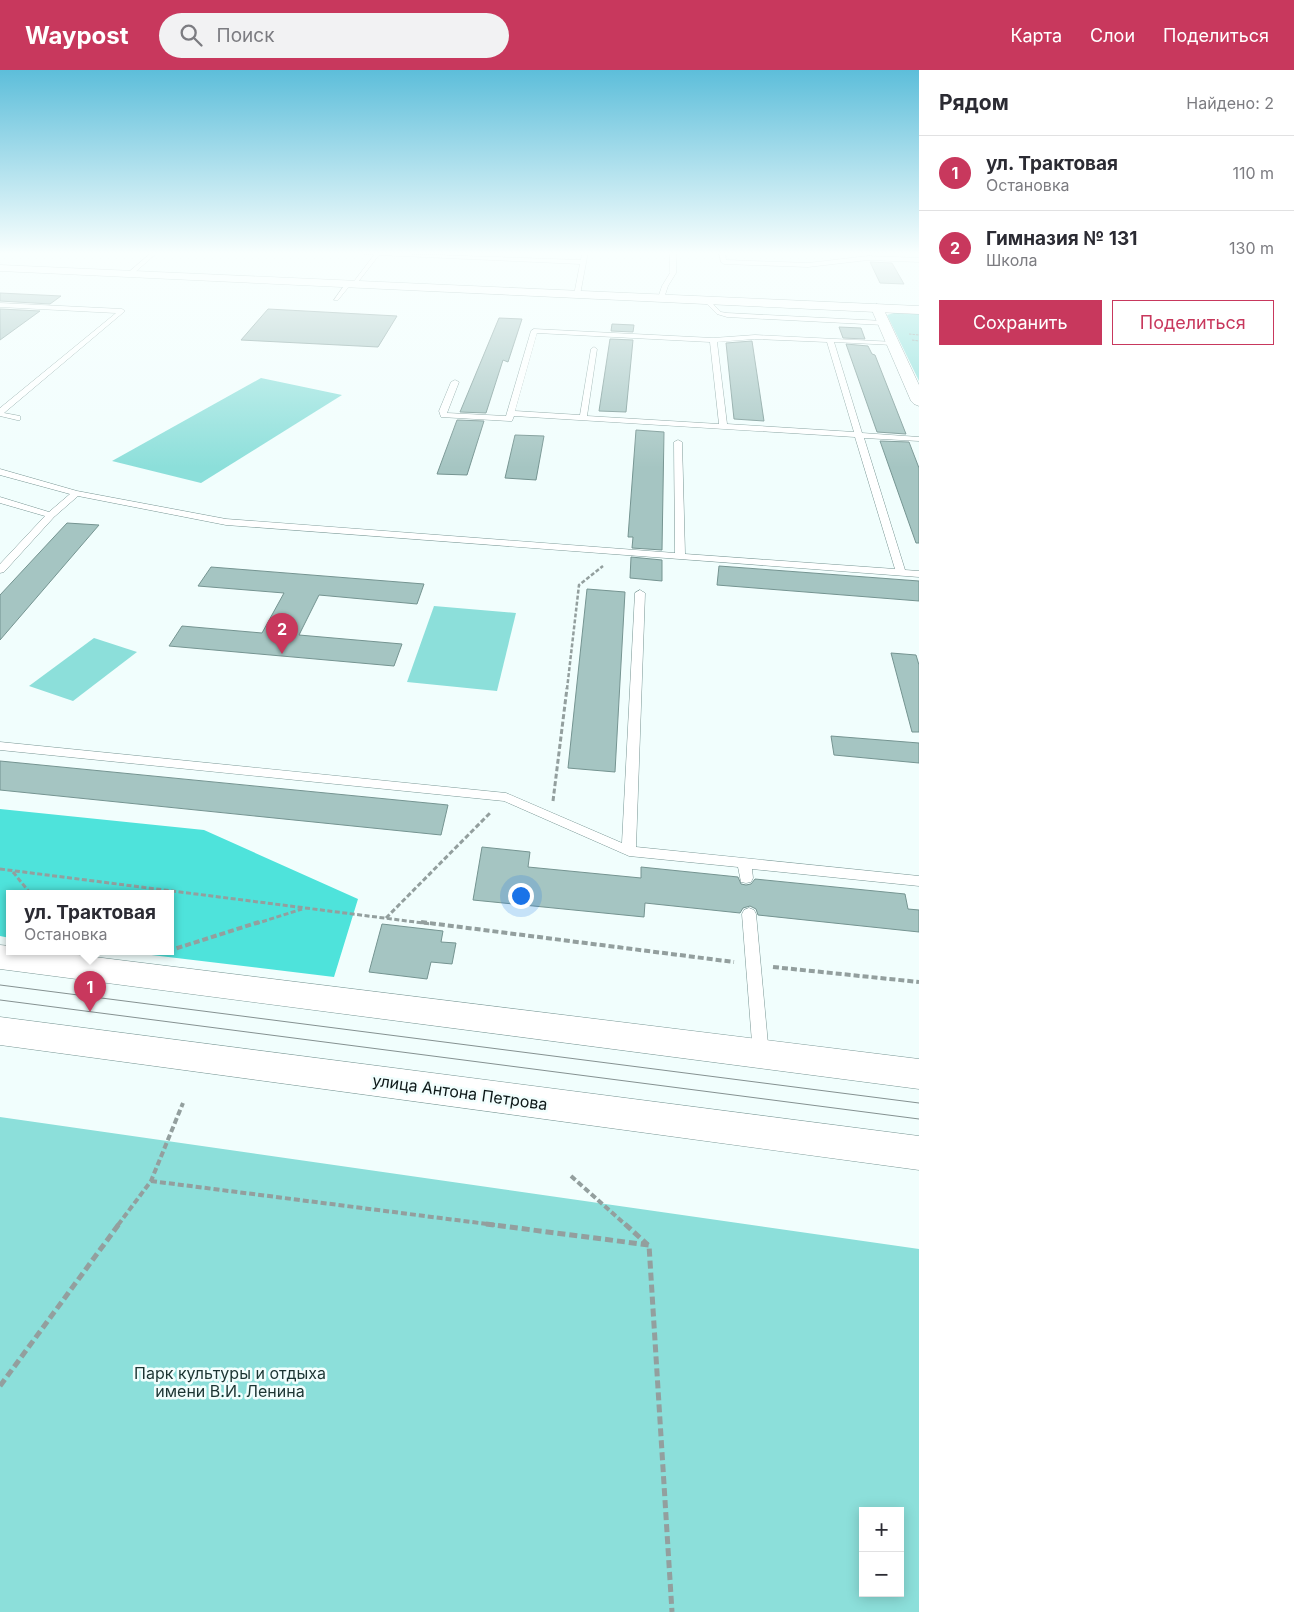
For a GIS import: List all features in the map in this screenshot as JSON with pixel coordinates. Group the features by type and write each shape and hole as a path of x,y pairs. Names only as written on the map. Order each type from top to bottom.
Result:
{"street":[{"path":"884,324 919,401"},
{"path":"0,957 919,1074"},
{"name":"улица Антона Петрова","path":"0,1031 919,1153"}],"lane":[{"path":"0,413 106,324"},
{"path":"454,382 442,411 444,415 509,419 534,331 713,340 755,337 894,344"},
{"path":"713,340 723,426"},
{"path":"830,341 901,573"},
{"path":"583,418 594,349"},
{"path":"0,413 17,418"},
{"path":"511,413 919,439"},
{"path":"678,442 680,556"},
{"path":"0,472 76,493 226,522 343,533 633,552 919,574"},
{"path":"0,570 51,515 76,493"},
{"path":"0,500 51,515"},
{"path":"630,851 640,593"},
{"path":"0,746 506,798 630,851 919,880"},
{"path":"744,863 746,878"},
{"path":"749,914 761,1055"}],"path":[{"path":"906,334 919,335"},
{"path":"551,817 579,585 602,567 633,552"},
{"path":"386,918 506,798"},
{"path":"0,869 163,890"},
{"path":"13,871 28,890"},
{"path":"174,891 753,964 919,982"},
{"path":"174,951 305,908"},
{"path":"0,1386 151,1181 183,1102"},
{"path":"571,1176 648,1245 672,1612"},
{"path":"151,1181 648,1245"}],"green space":[{"path":"891,324 919,324 919,381"},
{"path":"261,378 342,395 201,483 112,461"},
{"path":"434,606 516,613 497,691 407,682"},
{"path":"94,638 137,652 73,701 29,686"},
{"name":"Парк культуры и отдыха имени В.И. Ленина","path":"0,1117 919,1249 919,1612 0,1612"}],"shaded area":[{"path":"0,809 204,830 358,899 334,977 151,955 174,955 174,890 6,890 6,937 0,936"}],"building":[{"path":"0,324 22,324 0,340"},
{"path":"255,324 392,324 378,347 241,340"},
{"path":"497,324 520,324 508,362 503,360 486,413 460,412"},
{"path":"612,324 634,325 633,332 611,331"},
{"path":"839,327 861,328 865,339 843,338"},
{"path":"610,339 633,340 626,412 599,411"},
{"path":"752,341 764,421 734,419 726,343"},
{"path":"846,344 868,346 872,354 875,355 906,434 877,432"},
{"path":"457,420 484,421 467,475 437,474"},
{"path":"636,430 664,432 662,550 632,548 633,537 628,537"},
{"path":"515,435 544,436 536,480 505,478"},
{"path":"880,441 909,442 919,468 919,543 916,543"},
{"path":"67,523 99,525 0,640 0,595"},
{"path":"631,557 662,560 662,581 630,578"},
{"path":"719,566 919,581 919,601 717,585"},
{"path":"211,567 424,584 417,604 319,595 299,635 402,644 394,666 169,646 182,626 262,633 284,593 198,586"},
{"path":"587,589 625,592 615,772 568,768"},
{"path":"891,653 916,655 919,665 919,732 912,732"},
{"path":"831,736 919,743 919,763 834,755"},
{"path":"0,761 448,805 441,835 0,790"},
{"path":"482,847 530,852 528,867 641,878 641,867 738,877 741,884 746,885 751,884 755,879 905,894 908,909 919,910 919,932 758,915 756,909 750,906 743,908 740,913 645,903 644,917 473,900"},
{"path":"382,924 443,931 441,942 456,943 452,964 431,962 427,979 369,972"}],"tram line":[{"path":"0,985 919,1103"},
{"path":"0,1000 919,1119"}],"place":[{"name":"Гимназия № 131","path":"282,654"},
{"name":"ул. Трактовая","path":"90,1012"}]}
